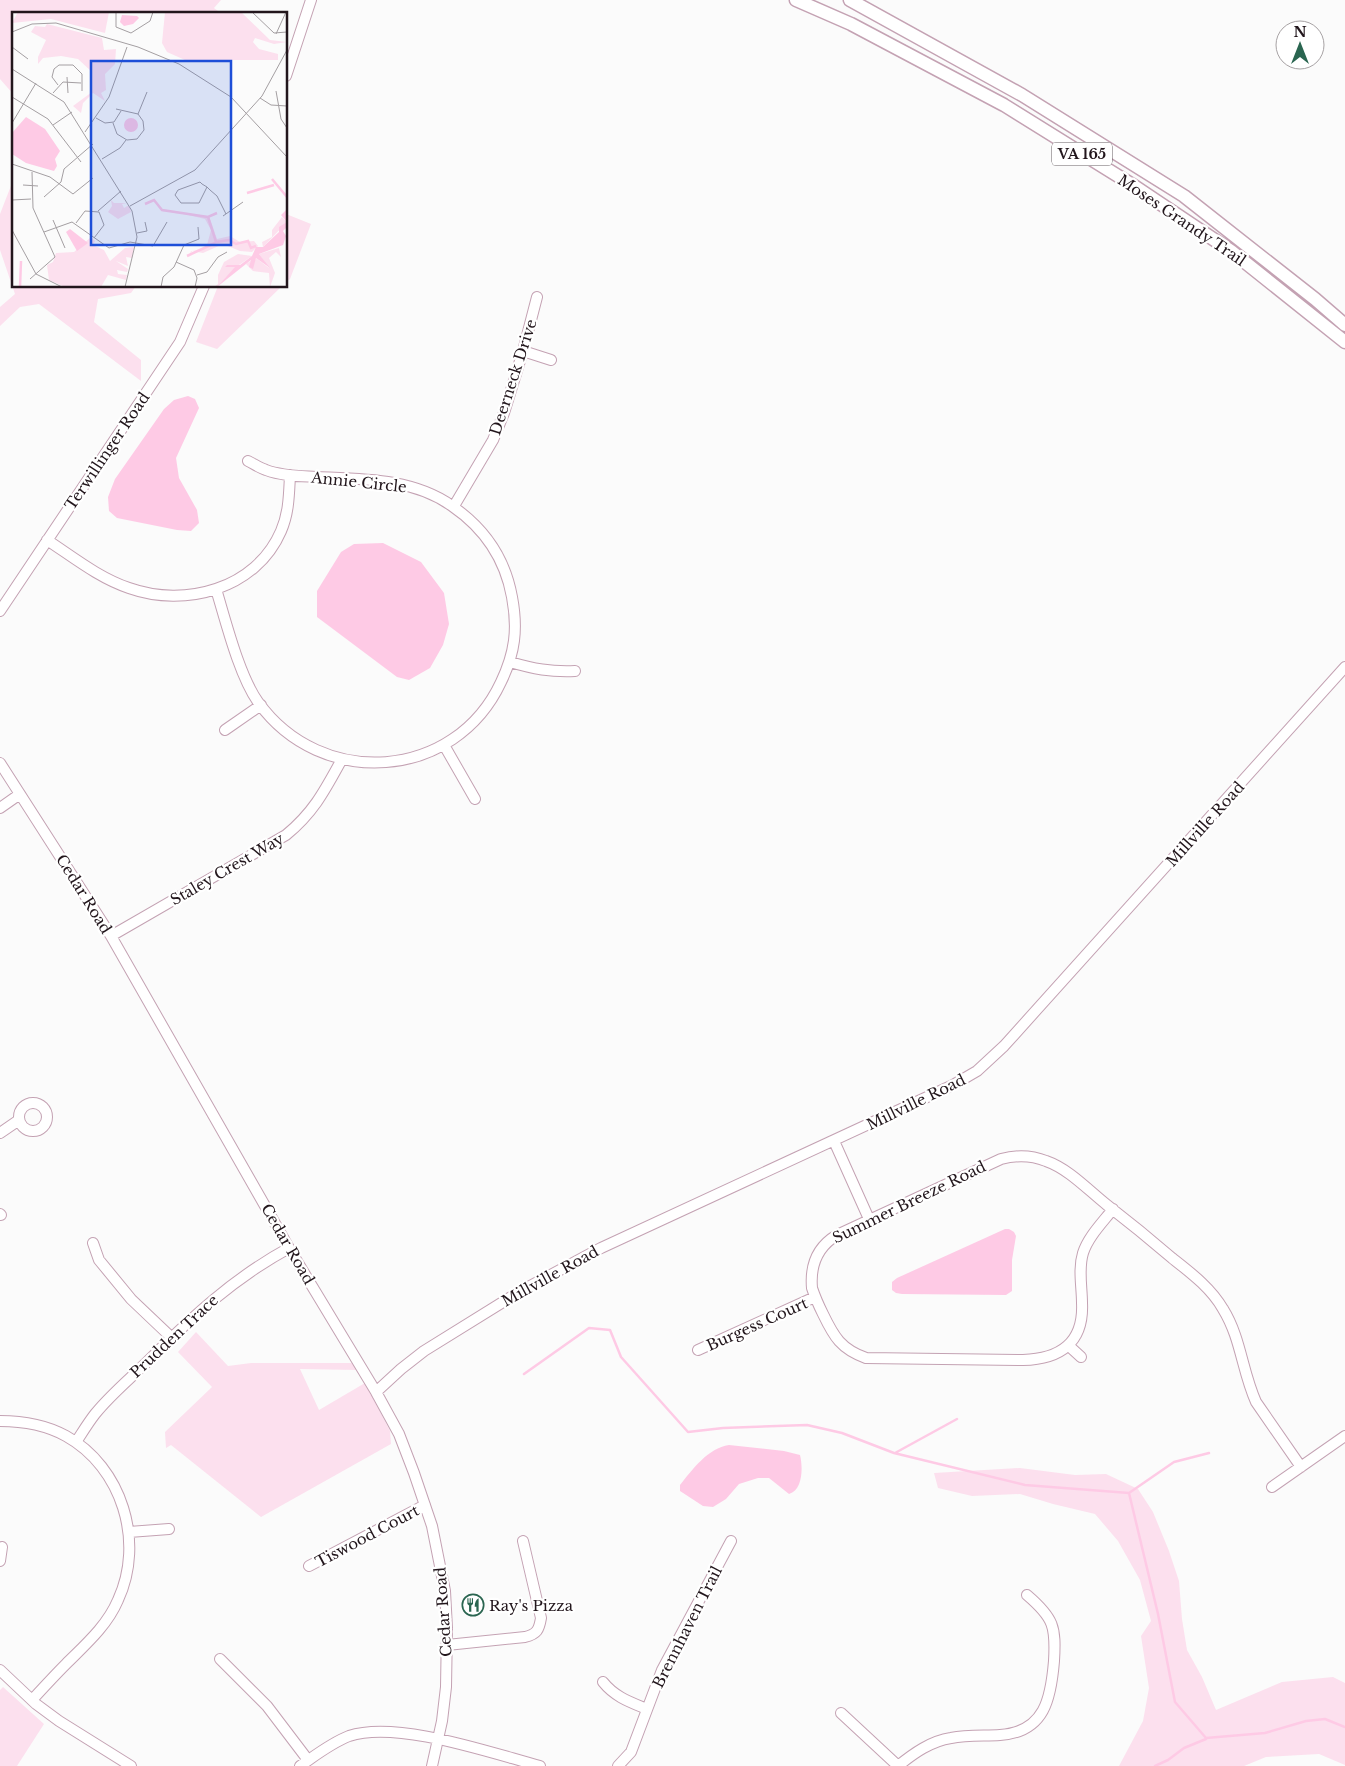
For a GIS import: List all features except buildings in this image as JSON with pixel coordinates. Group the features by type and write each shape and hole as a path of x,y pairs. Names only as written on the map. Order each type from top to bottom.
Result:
{"main road":[{"name":"Moses Grandy Trail","path":"796,0 851,24 1004,105 1131,184 1231,251 1345,342"},
{"name":"Moses Grandy Trail","path":"850,0 1022,95 1184,196 1316,299 1345,324"}],"street":[{"path":"288,70 311,0"},
{"name":"Terwillinger Road","path":"0,611 180,342 203,288"},
{"name":"Deerneck Drive","path":"454,506 493,440 504,413 537,297"},
{"path":"523,351 551,360"},
{"name":"Annie Circle","path":"216,589 240,663 260,705 272,720 297,740 325,754 342,759 376,763 404,760 444,745 476,720 496,694 510,662 516,623 506,572 486,536 473,521 454,506 422,490 405,485 388,482 290,475 266,470 248,461"},
{"path":"47,540 109,580 138,591 173,596 195,595 236,581 257,565 276,543 288,508 290,475"},
{"path":"510,662 553,672 575,671"},
{"name":"Millville Road","path":"376,1392 401,1368 424,1351 556,1271 601,1248 953,1085 984,1065 1074,970 1345,667"},
{"path":"225,730 260,705"},
{"path":"444,745 475,799"},
{"name":"Staley Crest Way","path":"111,936 286,835 308,816 342,759"},
{"name":"Cedar Road","path":"0,763 111,936 289,1248 376,1392 399,1434 432,1526 445,1591 446,1686 432,1766"},
{"path":"0,808 20,794"},
{"path":"0,1133 19,1120"},
{"path":"834,1141 869,1219"},
{"name":"Summer Breeze Road","path":"1069,1346 1054,1355 1035,1360 866,1358 843,1347 836,1339 812,1288 812,1270 815,1258 820,1249 836,1234 986,1165 1006,1158 1024,1156 1035,1157 1055,1165 1113,1209 1210,1291 1222,1307 1237,1336 1251,1392 1256,1402 1301,1467"},
{"path":"1081,1357 1069,1346 1078,1332 1081,1321 1080,1269 1083,1252 1092,1236 1113,1209"},
{"path":"94,1244 99,1260 104,1267 131,1299 171,1337"},
{"name":"Prudden Trace","path":"76,1442 94,1414 210,1301 250,1270 289,1248"},
{"name":"Burgess Court","path":"698,1350 815,1297"},
{"path":"0,1420 14,1420 55,1430 76,1442 90,1454 112,1482 126,1516 129,1532 128,1570 118,1601 105,1622 87,1643 32,1700"},
{"path":"1272,1487 1345,1436"},
{"name":"Tiswood Court","path":"309,1566 425,1505"},
{"path":"129,1532 169,1529"},
{"path":"447,1645 525,1637 534,1635 539,1629 541,1618 523,1541"},
{"name":"Brennhaven Trail","path":"618,1766 631,1752 662,1670 731,1541"},
{"path":"0,1561 2,1547"},
{"path":"841,1713 898,1766 934,1742 950,1738 1009,1734 1024,1730 1041,1715 1050,1694 1055,1641 1054,1629 1043,1610 1027,1596"},
{"path":"220,1660 267,1706 304,1763 336,1742 364,1732 393,1732 438,1739 540,1766"},
{"path":"0,1670 32,1700 72,1730 131,1766"},
{"path":"604,1682 609,1690 619,1698 647,1709"}],"shaded area":[{"path":"0,0 221,0 214,8 219,12 12,12 12,93 0,79"},
{"path":"12,183 12,285 0,250 0,214"},
{"path":"288,215 311,224 288,280"},
{"path":"13,288 135,288 131,293 98,299 94,322 141,360 141,381 39,304 20,307 0,326 0,307 15,294"},
{"path":"217,288 280,288 217,349 196,342"},
{"path":"188,396 195,399 199,408 176,458 179,478 197,510 199,523 191,531 117,518 109,511 108,497 115,479 164,409 174,400"},
{"path":"383,543 421,562 444,593 449,624 443,645 430,668 409,680 397,677 317,617 317,591 341,552 354,544"},
{"path":"1005,1229 1014,1232 1016,1236 1012,1260 1012,1291 1006,1295 902,1294 892,1290 892,1282 897,1278"},
{"path":"196,1332 228,1366 251,1363 354,1363 358,1370 300,1369 319,1410 365,1383 390,1431 391,1444 261,1517 171,1445 166,1448 165,1432 212,1387 178,1352"},
{"path":"729,1445 784,1451 800,1455 802,1472 797,1488 789,1494 769,1478 758,1478 739,1484 726,1499 713,1507 703,1506 680,1491 680,1485 701,1460 714,1450"},
{"path":"1020,1468 1075,1475 1106,1474 1138,1489 1153,1512 1169,1551 1179,1581 1187,1650 1202,1677 1216,1710 1282,1682 1333,1677 1345,1683 1345,1765 1319,1754 1266,1757 1244,1766 1119,1766 1143,1721 1149,1688 1141,1636 1151,1621 1140,1580 1118,1541 1095,1514 1020,1494 972,1496 938,1488 934,1473"},
{"path":"3,1687 44,1724 17,1766 0,1766 0,1690"}],"waterway":[{"path":"524,1374 589,1328 610,1330 621,1357 688,1432 723,1428 807,1425 842,1433 894,1453 1025,1485 1129,1493 1174,1462 1209,1453"},
{"path":"895,1453 957,1419"},
{"path":"1129,1493 1158,1614 1175,1702 1206,1738 1265,1733 1306,1721 1325,1719 1345,1727"},
{"path":"1155,1766 1168,1760 1184,1748 1206,1739"}],"place":[{"name":"Ray's Pizza","path":"473,1605"}]}
